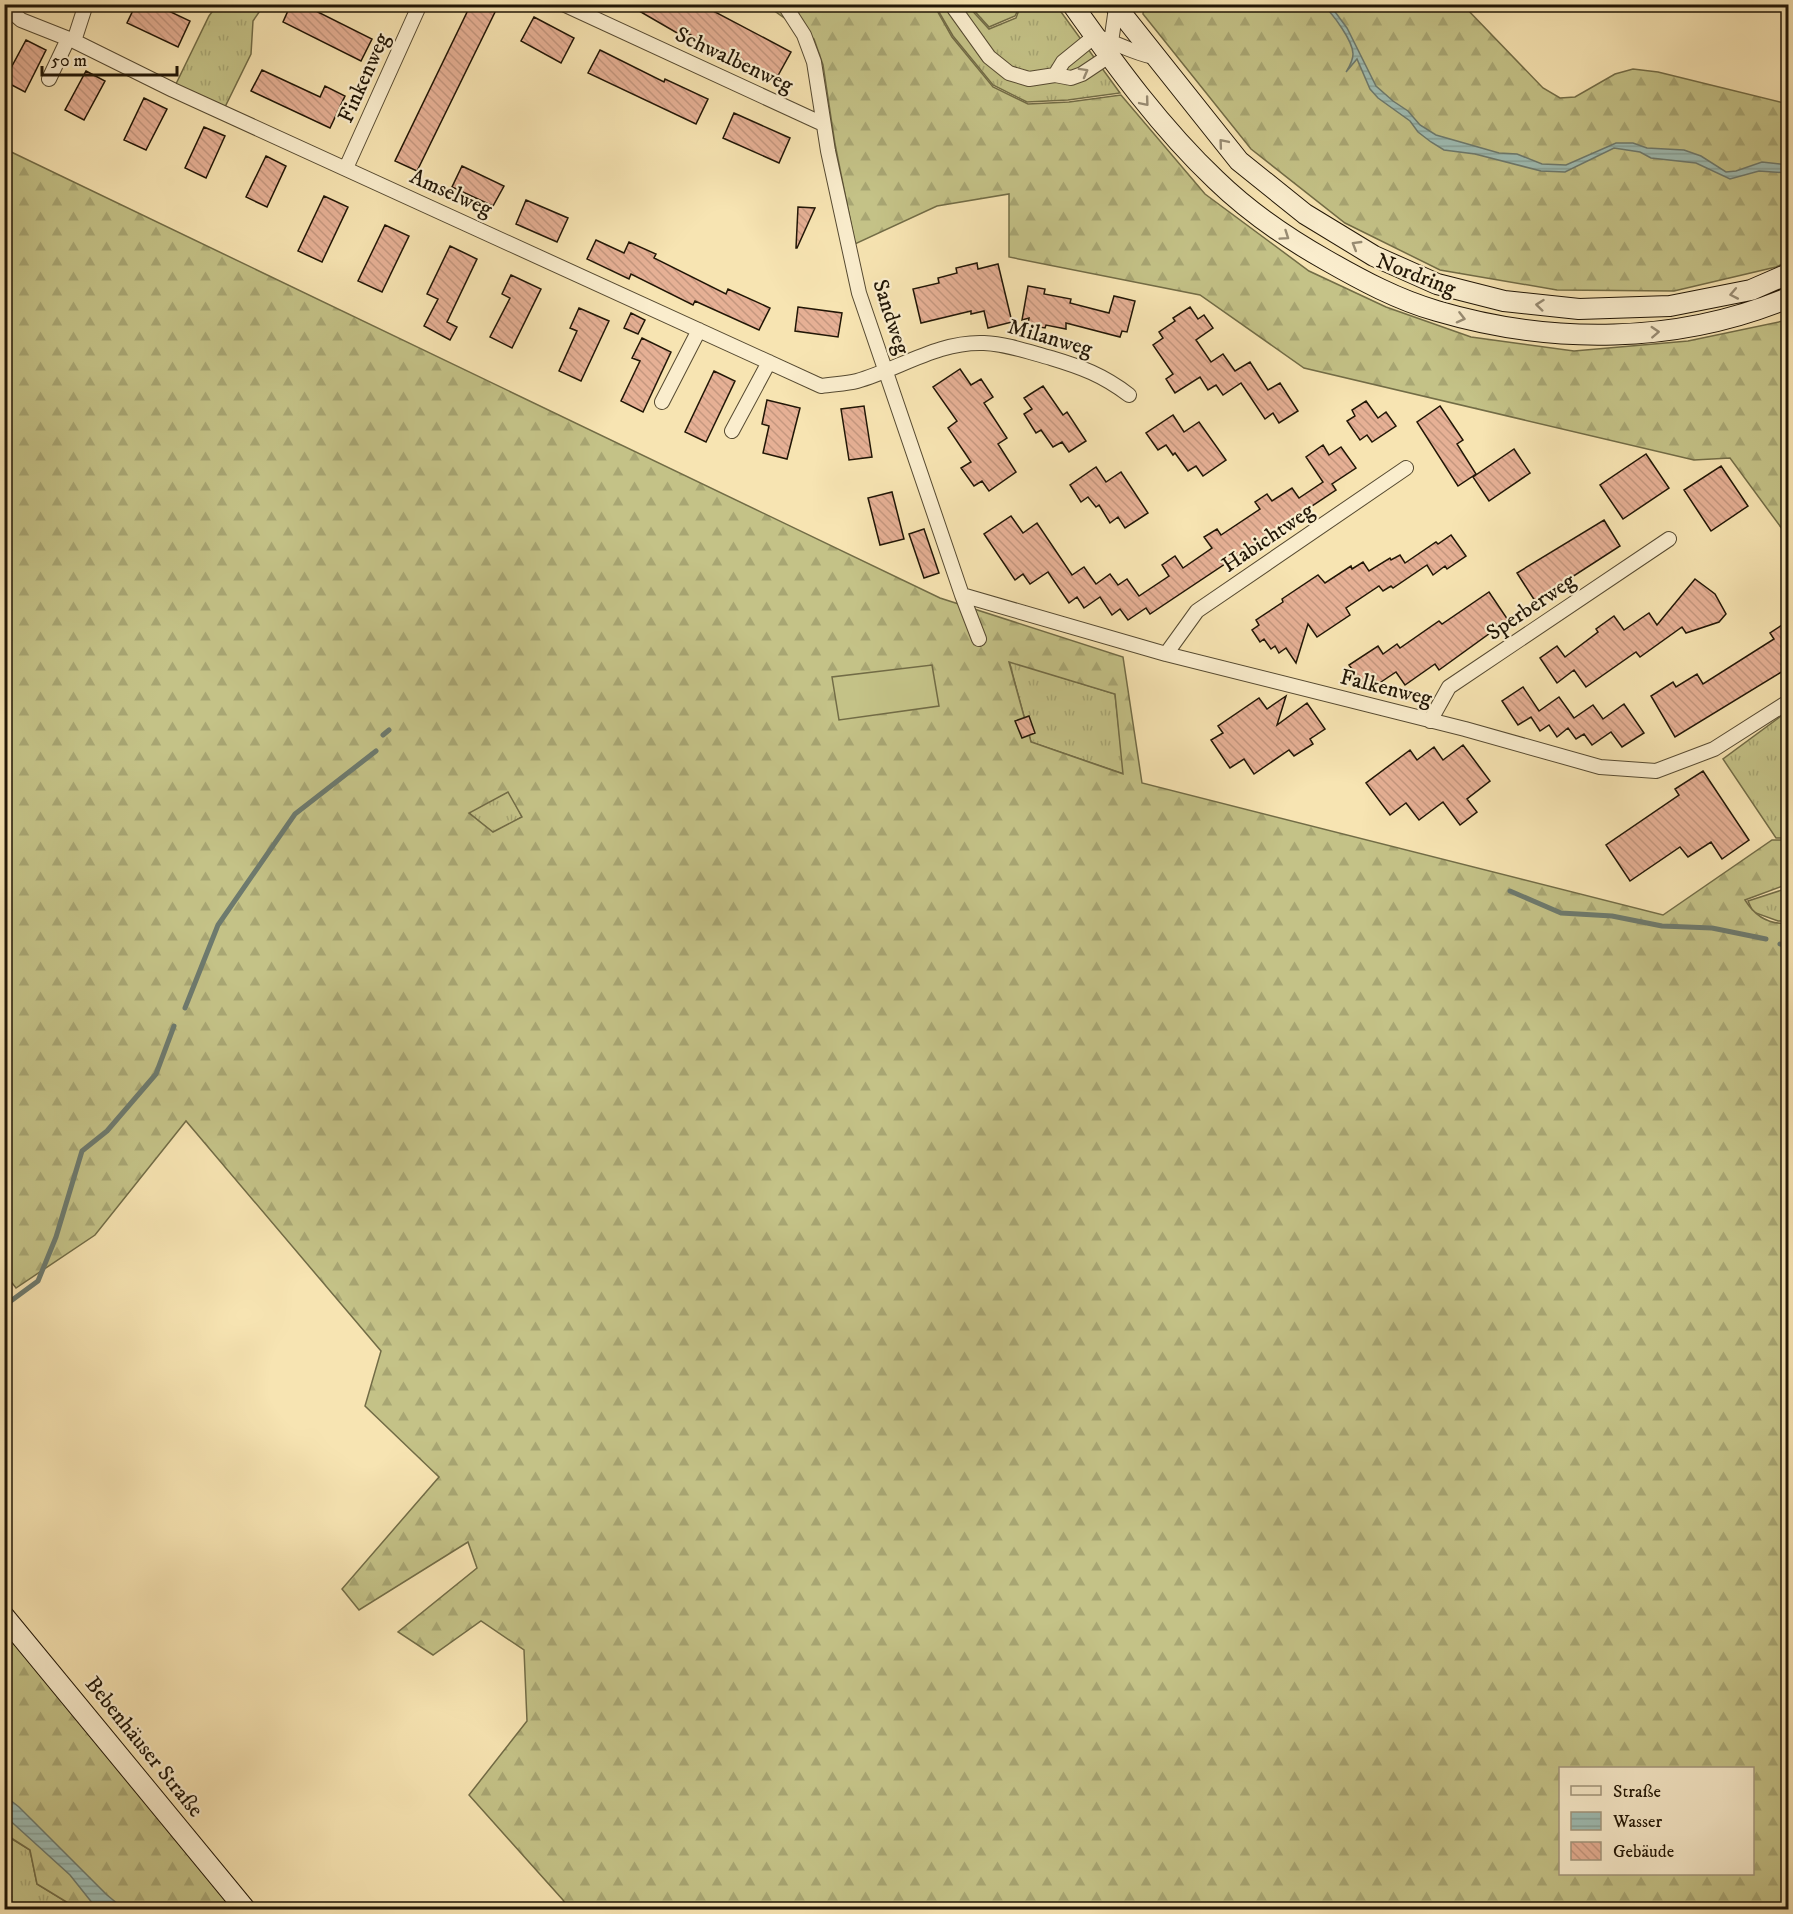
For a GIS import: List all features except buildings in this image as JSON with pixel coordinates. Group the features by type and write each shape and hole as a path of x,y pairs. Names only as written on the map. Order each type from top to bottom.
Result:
{"street":[{"path":"49,79 71,40 86,4"},
{"name":"Finkenweg","path":"346,168 420,4"},
{"name":"Schwalbenweg","path":"563,4 823,124"},
{"name":"Sandweg","path":"784,4 804,35 814,62 823,124 859,292 962,596 979,639"},
{"path":"951,4 988,57 1010,73 1029,80 1055,75 1071,78 1082,74 1105,44"},
{"name":"Nordring","path":"1072,4 1186,150 1217,182 1285,237 1364,282 1435,311 1501,328 1578,336 1674,331 1759,310 1788,298"},
{"name":"Amselweg","path":"4,5 21,20 71,40 173,90 821,386 856,381 886,370"},
{"name":"Nordring","path":"1105,44 1115,6"},
{"name":"Nordring","path":"1115,6 1239,161 1305,214 1374,256 1437,284 1504,301 1579,309 1670,306 1751,290 1788,274"},
{"path":"1055,75 1063,62 1105,44"},
{"name":"Nordring","path":"1105,44 1154,57"},
{"path":"662,402 699,330"},
{"name":"Milanweg","path":"886,370 950,347 982,342 1007,346 1096,373 1129,395"},
{"path":"732,431 769,362"},
{"name":"Habichtweg","path":"1166,654 1197,611 1406,468"},
{"name":"Sperberweg","path":"1430,720 1449,687 1669,539"},
{"name":"Falkenweg","path":"962,596 1166,654 1430,720 1600,767 1656,771 1714,749 1788,702"},
{"name":"Bebenhäuser Straße","path":"4,1616 246,1910"}],"green space":[{"path":"1144,4 1463,5 1543,88 1560,98 1575,97 1615,74 1633,69 1658,72 1788,104 1788,261 1776,267 1674,291 1557,290 1440,270 1345,223 1251,149 1143,14"},
{"path":"217,5 264,5 253,21 251,54 223,111 173,90 209,16"},
{"path":"766,5 938,5 935,7 952,37 993,87 1028,104 1069,102 1121,95 1205,194 1309,271 1386,307 1471,337 1574,351 1688,341 1788,320 1788,537 1730,458 1694,460 1304,368 1200,295 1009,257 1009,194 937,206 855,244 835,144 823,65 814,39"},
{"path":"967,5 989,29 1016,18 1019,10 1015,5 1056,5 1120,93 1068,100 1027,102 993,85 953,36 936,7"},
{"path":"969,5 1014,5 1018,10 1015,16 989,27"},
{"path":"5,149 940,598 1123,657 1142,783 1663,915 1772,840 1788,840 1788,884 1745,900 1753,911 1763,918 1788,923 1788,1909 569,1909 469,1795 527,1721 524,1650 481,1621 433,1655 398,1632 477,1568 468,1542 359,1610 342,1589 439,1477 365,1406 381,1351 186,1121 95,1235 16,1288 5,1274","holes":["1009,662 1115,694 1123,774 1031,742","508,792 522,817 493,832 469,813"]},
{"path":"1009,661 1115,694 1124,774 1031,742"},
{"path":"932,665 939,706 839,720 832,677"},
{"path":"1788,711 1788,838 1776,838 1723,759"},
{"path":"509,791 522,817 493,833 468,812"},
{"path":"1788,888 1788,921 1778,921 1753,912 1748,901"},
{"path":"4,1616 245,1909 78,1909 37,1884 30,1850 5,1834"},
{"path":"4,1834 30,1850 37,1884 78,1909 5,1909"}],"water":[{"path":"1323,5 1330,5 1347,28 1376,86 1408,111 1420,125 1436,135 1499,153 1517,154 1542,164 1566,165 1616,143 1633,143 1647,148 1684,150 1701,156 1726,172 1762,162 1788,165 1788,173 1759,171 1730,179 1696,163 1651,158 1640,152 1614,148 1565,172 1541,171 1475,154 1444,150 1418,132 1410,121 1378,98 1370,89 1357,59 1346,72 1353,54 1350,42"},
{"path":"5,1796 124,1909 97,1909 70,1875 5,1816"}],"waterway":[{"path":"383,735 389,730"},
{"path":"185,1008 218,925 295,814 376,751"},
{"path":"1510,891 1561,913 1612,916 1662,926 1712,928 1766,939"},
{"path":"1780,944 1788,947"},
{"path":"4,1306 38,1281 56,1237 82,1151 107,1131 156,1074 174,1026"}]}
